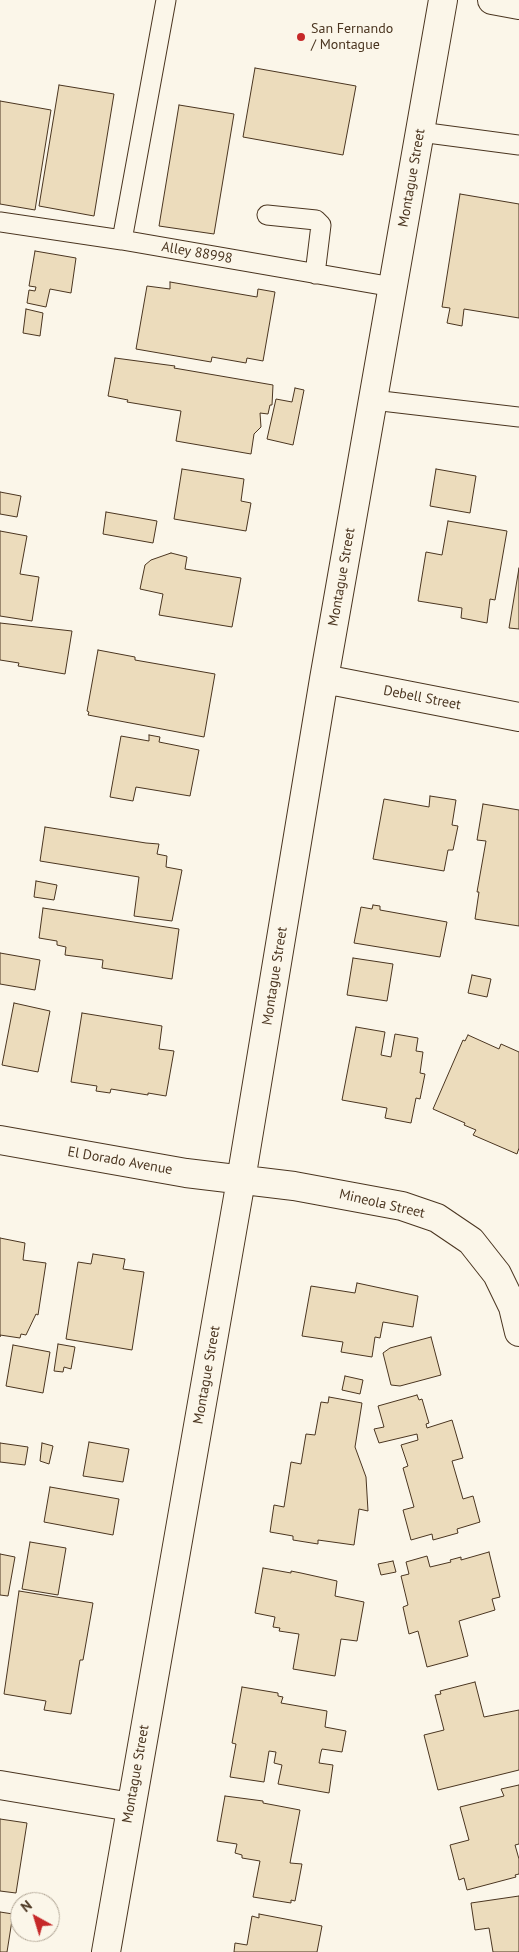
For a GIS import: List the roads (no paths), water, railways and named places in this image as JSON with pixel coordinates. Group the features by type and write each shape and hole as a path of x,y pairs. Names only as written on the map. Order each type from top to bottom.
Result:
{"street":[{"name":"Montague Street","path":"106,1952 241,1180 324,680 443,0"},
{"path":"492,0 519,5"},
{"name":"Debell Street","path":"324,680 519,716"},
{"name":"El Dorado Avenue","path":"0,1140 176,1171 241,1180"},
{"name":"Mineola Street","path":"241,1180 294,1186 402,1206 437,1218 471,1241 497,1274 513,1307 519,1332"},
{"path":"0,1785 131,1807"}],"lane":[{"path":"122,240 166,0"},
{"path":"420,132 519,145"},
{"path":"268,215 316,220 321,225 315,274"},
{"name":"Alley 88998","path":"0,222 122,240 393,287"},
{"path":"373,400 519,417"}],"place":[{"name":"San Fernando / Montague","path":"301,37"}]}
